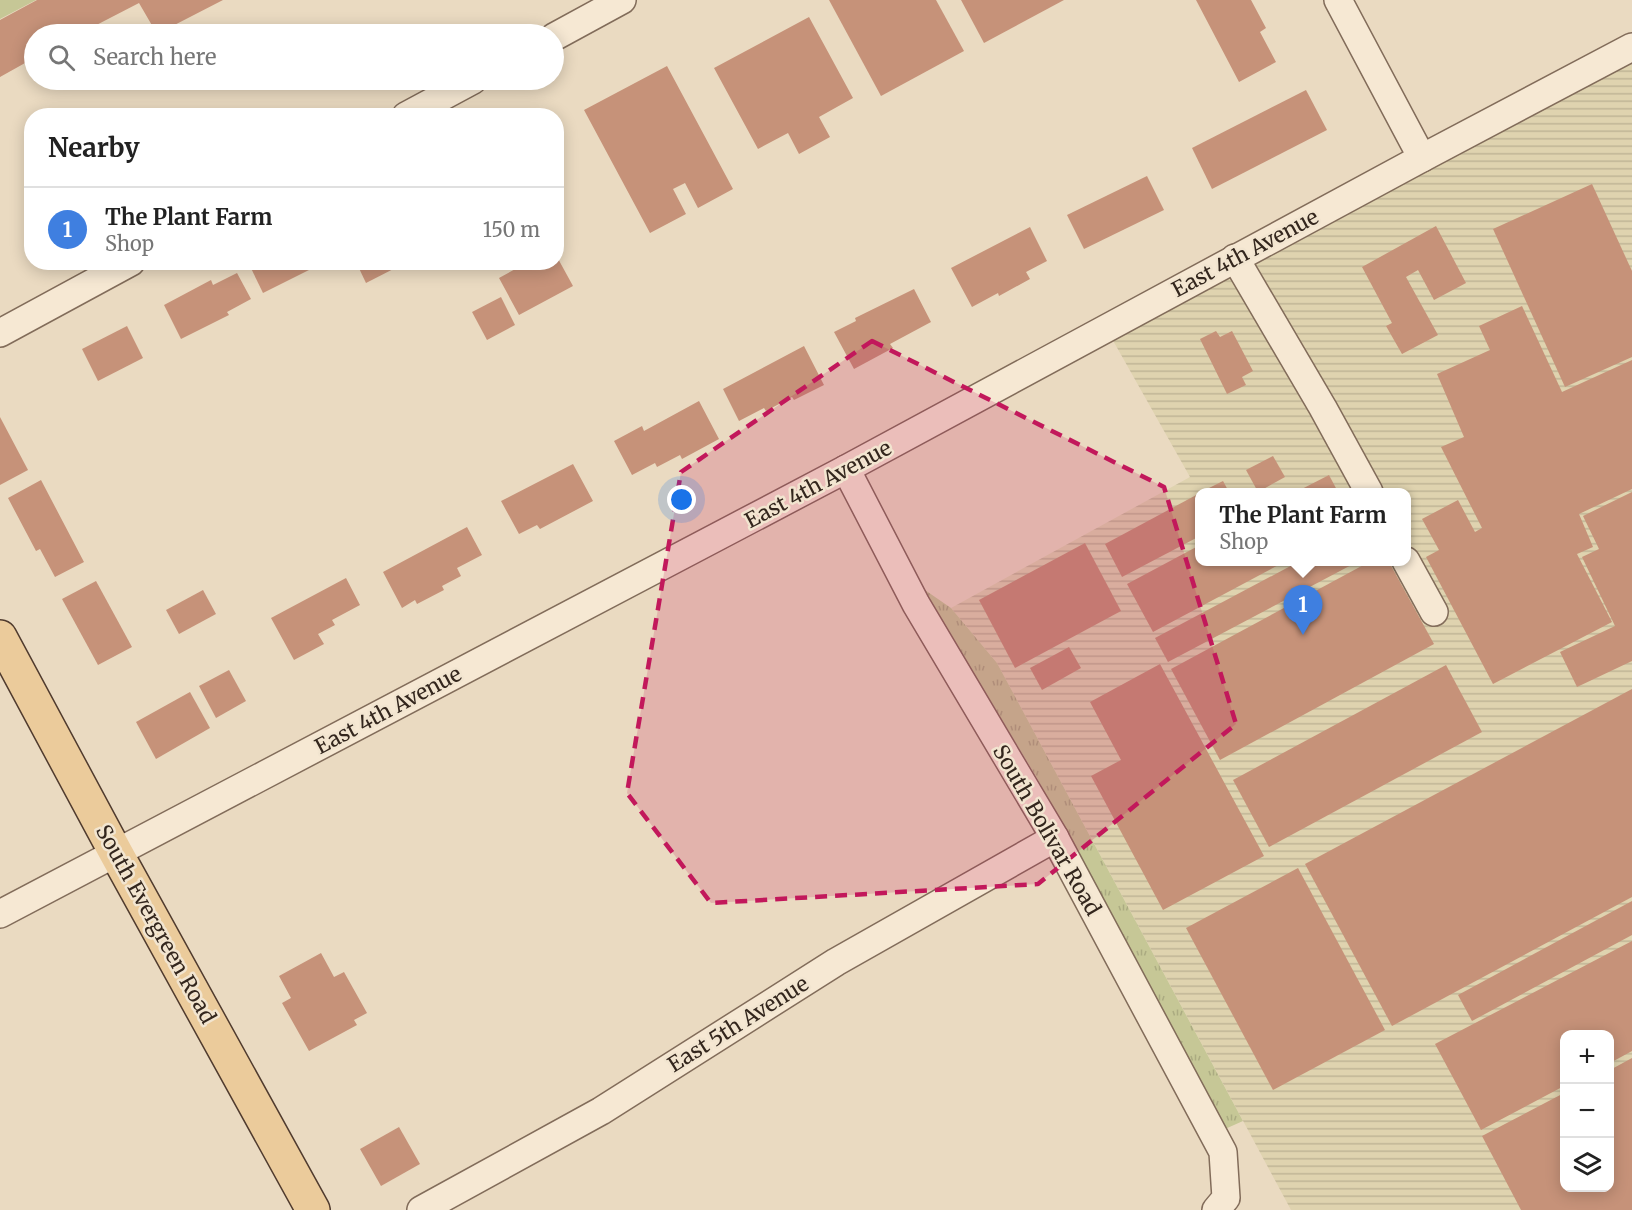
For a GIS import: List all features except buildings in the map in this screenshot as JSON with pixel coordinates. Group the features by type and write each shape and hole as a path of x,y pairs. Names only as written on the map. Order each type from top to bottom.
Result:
{"main road":[{"name":"South Evergreen Road","path":"0,637 313,1210"}],"street":[{"path":"564,32 622,0"},
{"path":"1338,0 1422,158"},
{"name":"East 4th Avenue","path":"0,914 846,469 1235,258 1632,47"},
{"path":"421,108 454,90"},
{"path":"1235,258 1367,488"},
{"path":"0,333 116,270"},
{"name":"South Bolivar Road","path":"846,469 916,604 1055,838 1223,1152 1221,1204"},
{"path":"1410,566 1434,612"},
{"name":"East 5th Avenue","path":"421,1210 601,1111 836,962 1055,838"}],"highlighted area":[{"path":"872,341 1164,487 1236,724 1038,884 711,903 627,793 681,472"}],"shaded area":[{"path":"1632,64 1632,1210 1291,1210 997,663 951,608 1190,477 1111,337 1608,73"}],"green space":[{"path":"0,0 36,0 0,19"},
{"path":"922,588 951,608 997,663 1243,1121 1225,1129 1037,778"}],"place":[{"name":"The Plant Farm","path":"1303,635"}]}
